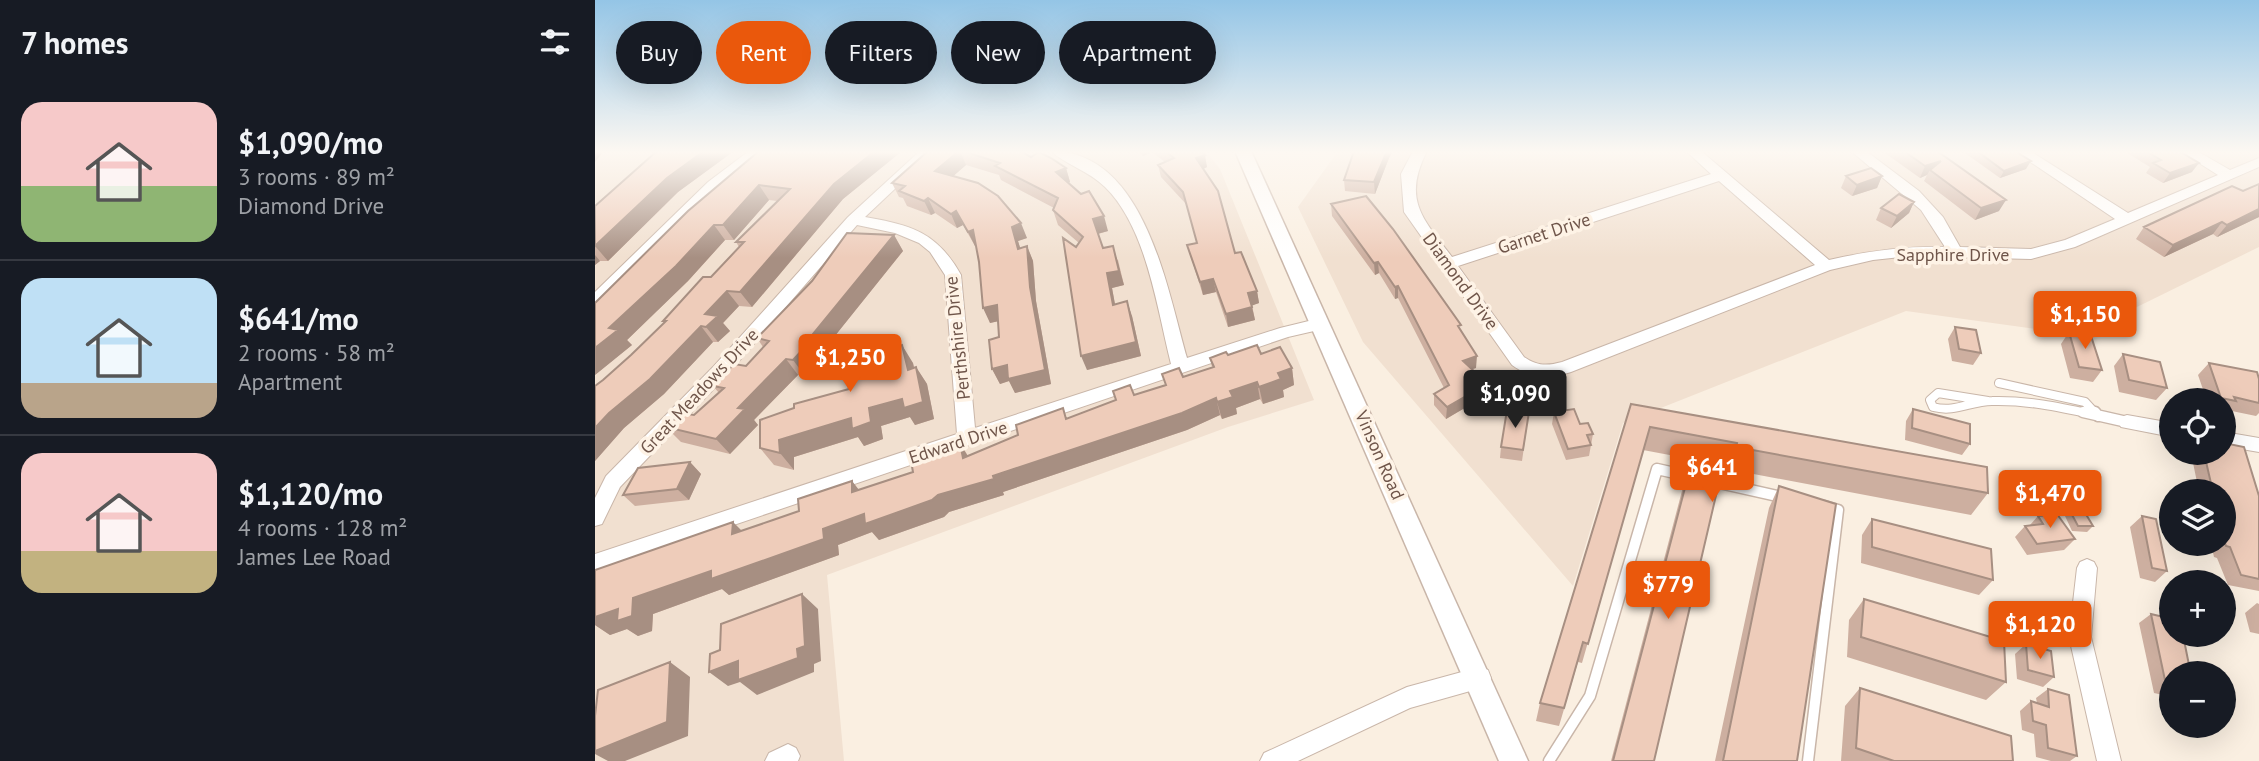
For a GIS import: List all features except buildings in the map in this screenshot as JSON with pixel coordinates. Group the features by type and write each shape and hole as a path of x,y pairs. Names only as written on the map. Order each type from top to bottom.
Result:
{"street":[{"path":"595,302 711,187"},
{"name":"Great Meadows Drive","path":"595,518 613,482 720,371 853,220 890,187"},
{"path":"1111,187 1118,192 1141,231 1181,367"},
{"name":"Vinson Road","path":"1259,187 1480,678 1514,761"},
{"name":"Diamond Drive","path":"1409,187 1411,212 1518,361 1531,371 1545,373 1565,368"},
{"name":"Garnet Drive","path":"1448,264 1688,187"},
{"path":"1732,187 1826,266"},
{"path":"1904,187 1926,203 1946,229 1955,252"},
{"path":"2075,187 2126,219"},
{"name":"Sapphire Drive","path":"1565,368 1826,266 1873,255 1910,251 2032,254 2070,244 2202,187"},
{"name":"Perthshire Drive","path":"853,220 902,229 926,240 944,255 953,275 967,439"},
{"name":"Edward Drive","path":"595,563 1181,367 1321,324"},
{"path":"2127,422 2159,428"},
{"path":"2236,441 2259,445"},
{"path":"2087,568 2080,637 2109,761"},
{"path":"1272,761 1407,698 1480,678"}],"lane":[{"path":"1999,383 2085,401 2098,416"},
{"path":"1988,401 1951,412 1933,407 1930,400 1938,393 2127,422"},
{"path":"1549,761 1590,696 1657,469 1799,501"},
{"path":"1808,761 1838,510 1812,504"}],"shaded area":[{"path":"595,187 1227,187 1314,400 1228,427 827,575 844,761 595,761"},
{"path":"1313,187 2259,187 2259,247 2080,335 1906,311 1623,423 1573,586 1363,342 1298,207"}]}
